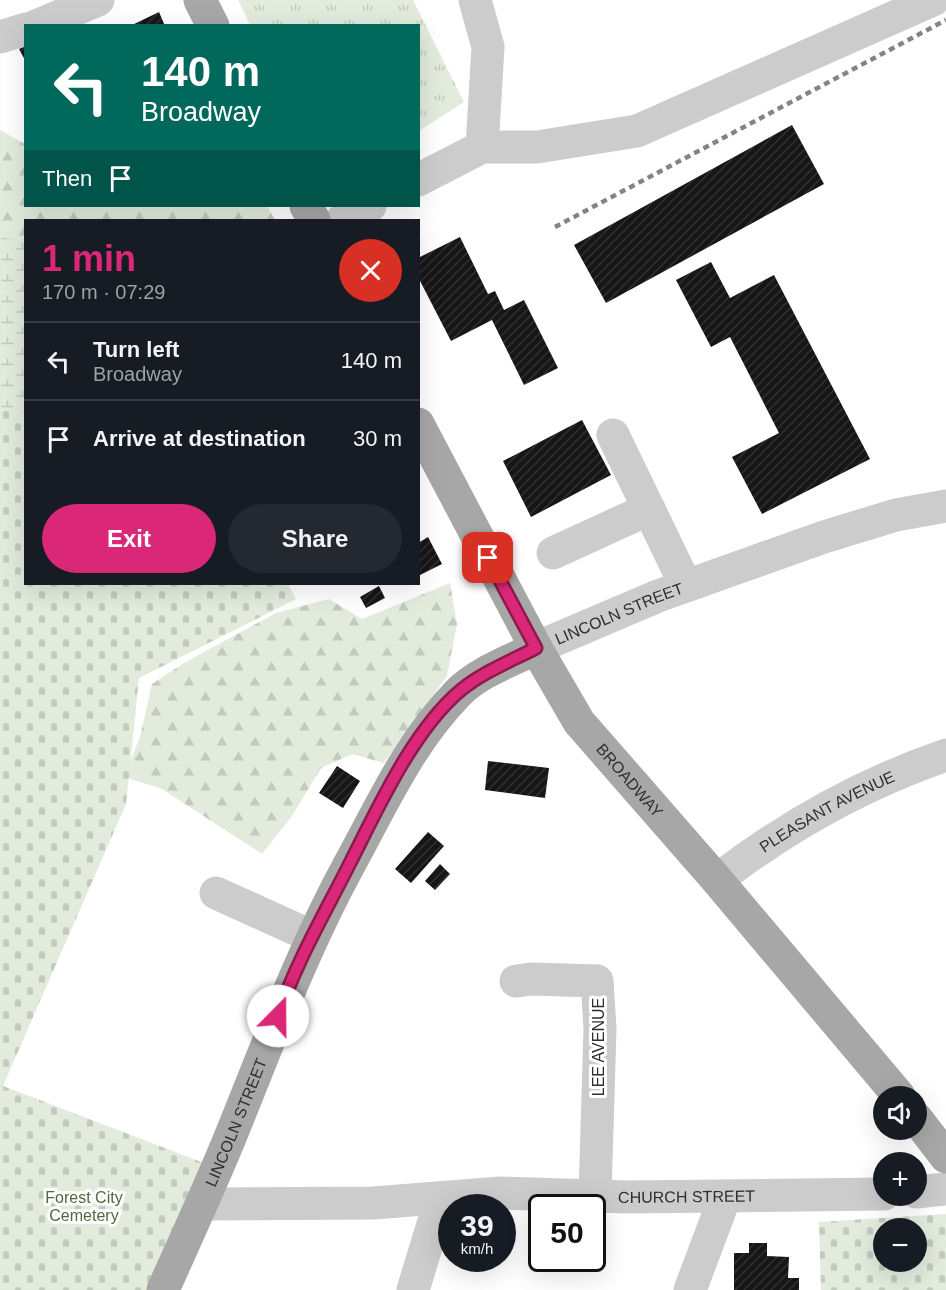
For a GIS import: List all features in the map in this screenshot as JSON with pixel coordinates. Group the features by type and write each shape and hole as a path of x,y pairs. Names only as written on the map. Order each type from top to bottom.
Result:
{"main road":[{"path":"200,0 212,24"},
{"name":"BROADWAY","path":"420,428 536,648 579,722 717,880 891,1086"},
{"name":"LINCOLN STREET","path":"163,1290 201,1204 282,1004 371,820 424,731 459,691 481,676 536,648"},
{"path":"927,1132 946,1157"}],"street":[{"path":"41,24 98,0"},
{"path":"475,0 488,47 482,147"},
{"path":"420,179 482,147 537,147 637,131 933,0"},
{"path":"0,37 24,30"},
{"path":"344,219 368,207"},
{"path":"613,435 686,586"},
{"name":"LINCOLN STREET","path":"536,648 686,586 896,515 946,506"},
{"path":"553,553 649,509"},
{"name":"PLEASANT AVENUE","path":"717,880 760,846 805,819 873,783 946,755"},
{"path":"216,894 313,937"},
{"name":"LEE AVENUE","path":"516,981 532,978 597,981 600,1029 595,1194"},
{"path":"927,1191 946,1190"},
{"name":"CHURCH STREET","path":"489,1194 548,1194"},
{"name":"CHURCH STREET","path":"606,1195 724,1197 873,1194"},
{"path":"690,1290 724,1197"},
{"name":"CHURCH STREET","path":"201,1204 373,1203 438,1198"},
{"path":"413,1290 438,1208"}],"green space":[{"path":"238,0 413,0 464,102 420,130 420,24 250,24"},
{"path":"0,130 24,143 24,207 268,207 274,219 24,219 24,242 0,237"},
{"path":"0,237 24,242 24,413 0,409"},
{"name":"Forest City Cemetery","path":"0,409 24,413 24,585 289,585 296,599 139,678 126,804 3,1086 217,1168 163,1290 0,1290"},
{"path":"450,583 457,624 447,676 384,763 352,754 321,768 292,816 262,854 162,789 128,778 130,762 140,737 152,684 184,663 276,613 329,599 362,619"},
{"path":"946,1214 946,1290 821,1290 819,1222 873,1219 873,1272 927,1272 927,1218 882,1218"}],"building":[{"path":"159,12 164,24 134,24"},
{"path":"24,47 24,58 19,49"},
{"path":"792,125 824,184 606,303 574,245"},
{"path":"460,237 488,294 495,291 504,310 524,300 558,368 524,385 492,320 451,341 420,281 420,257"},
{"path":"711,262 730,298 774,275 870,459 762,514 732,457 779,433 730,337 711,347 676,280"},
{"path":"582,420 611,475 531,517 503,461"},
{"path":"428,537 442,564 420,575 420,542"},
{"path":"379,586 385,598 366,608 360,597"},
{"path":"488,761 549,768 545,798 485,790"},
{"path":"337,766 360,781 343,808 319,793"},
{"path":"428,832 444,846 411,883 395,869"},
{"path":"440,864 450,874 435,890 425,881"},
{"path":"749,1243 767,1243 767,1256 789,1257 788,1278 799,1278 799,1290 734,1290 734,1253 749,1253"}],"railway":[{"path":"555,227 946,20"}],"route":[{"path":"278,1016 335,888 349,866 396,775 424,731 459,691 481,676 536,648 488,558"}]}
